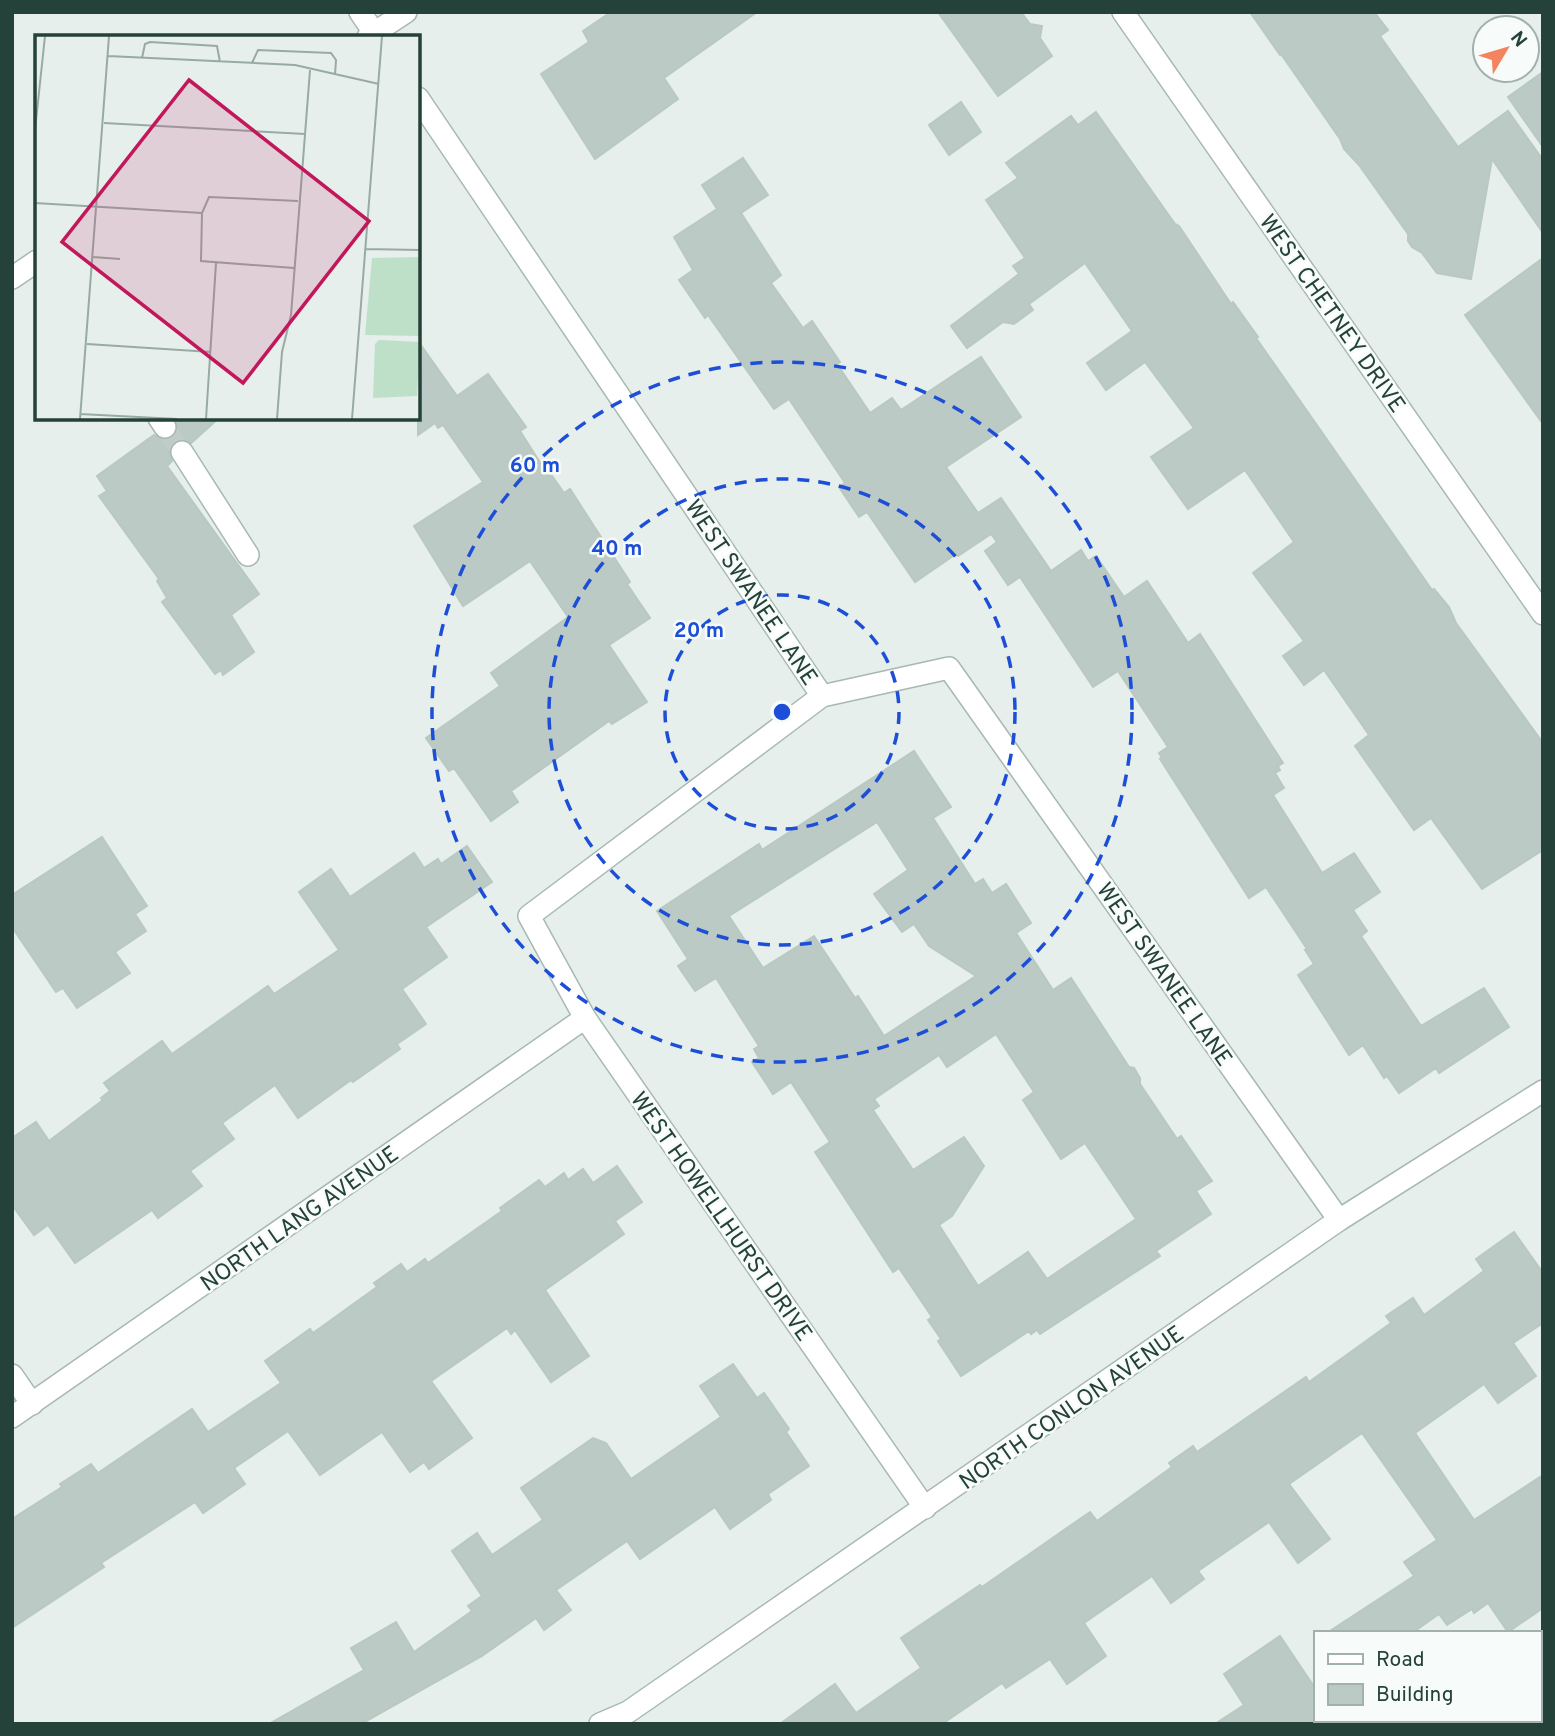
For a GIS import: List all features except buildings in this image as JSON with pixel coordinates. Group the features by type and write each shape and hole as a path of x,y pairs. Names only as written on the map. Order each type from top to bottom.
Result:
{"street":[{"path":"360,12 373,35 406,12"},
{"name":"WEST CHETNEY DRIVE","path":"1123,12 1543,614"},
{"name":"WEST SWANEE LANE","path":"420,101 822,696 949,668 1339,1220"},
{"path":"12,278 35,262"},
{"path":"182,452 248,555"},
{"name":"WEST HOWELLHURST DRIVE","path":"822,696 530,916 585,1018 925,1508"},
{"name":"NORTH LANG AVENUE","path":"12,1417 585,1018"},
{"name":"NORTH CONLON AVENUE","path":"600,1724 628,1712 1339,1220 1543,1091"},
{"path":"12,1375 32,1404"}],"tunnel":[{"path":"165,427 182,452"}]}
